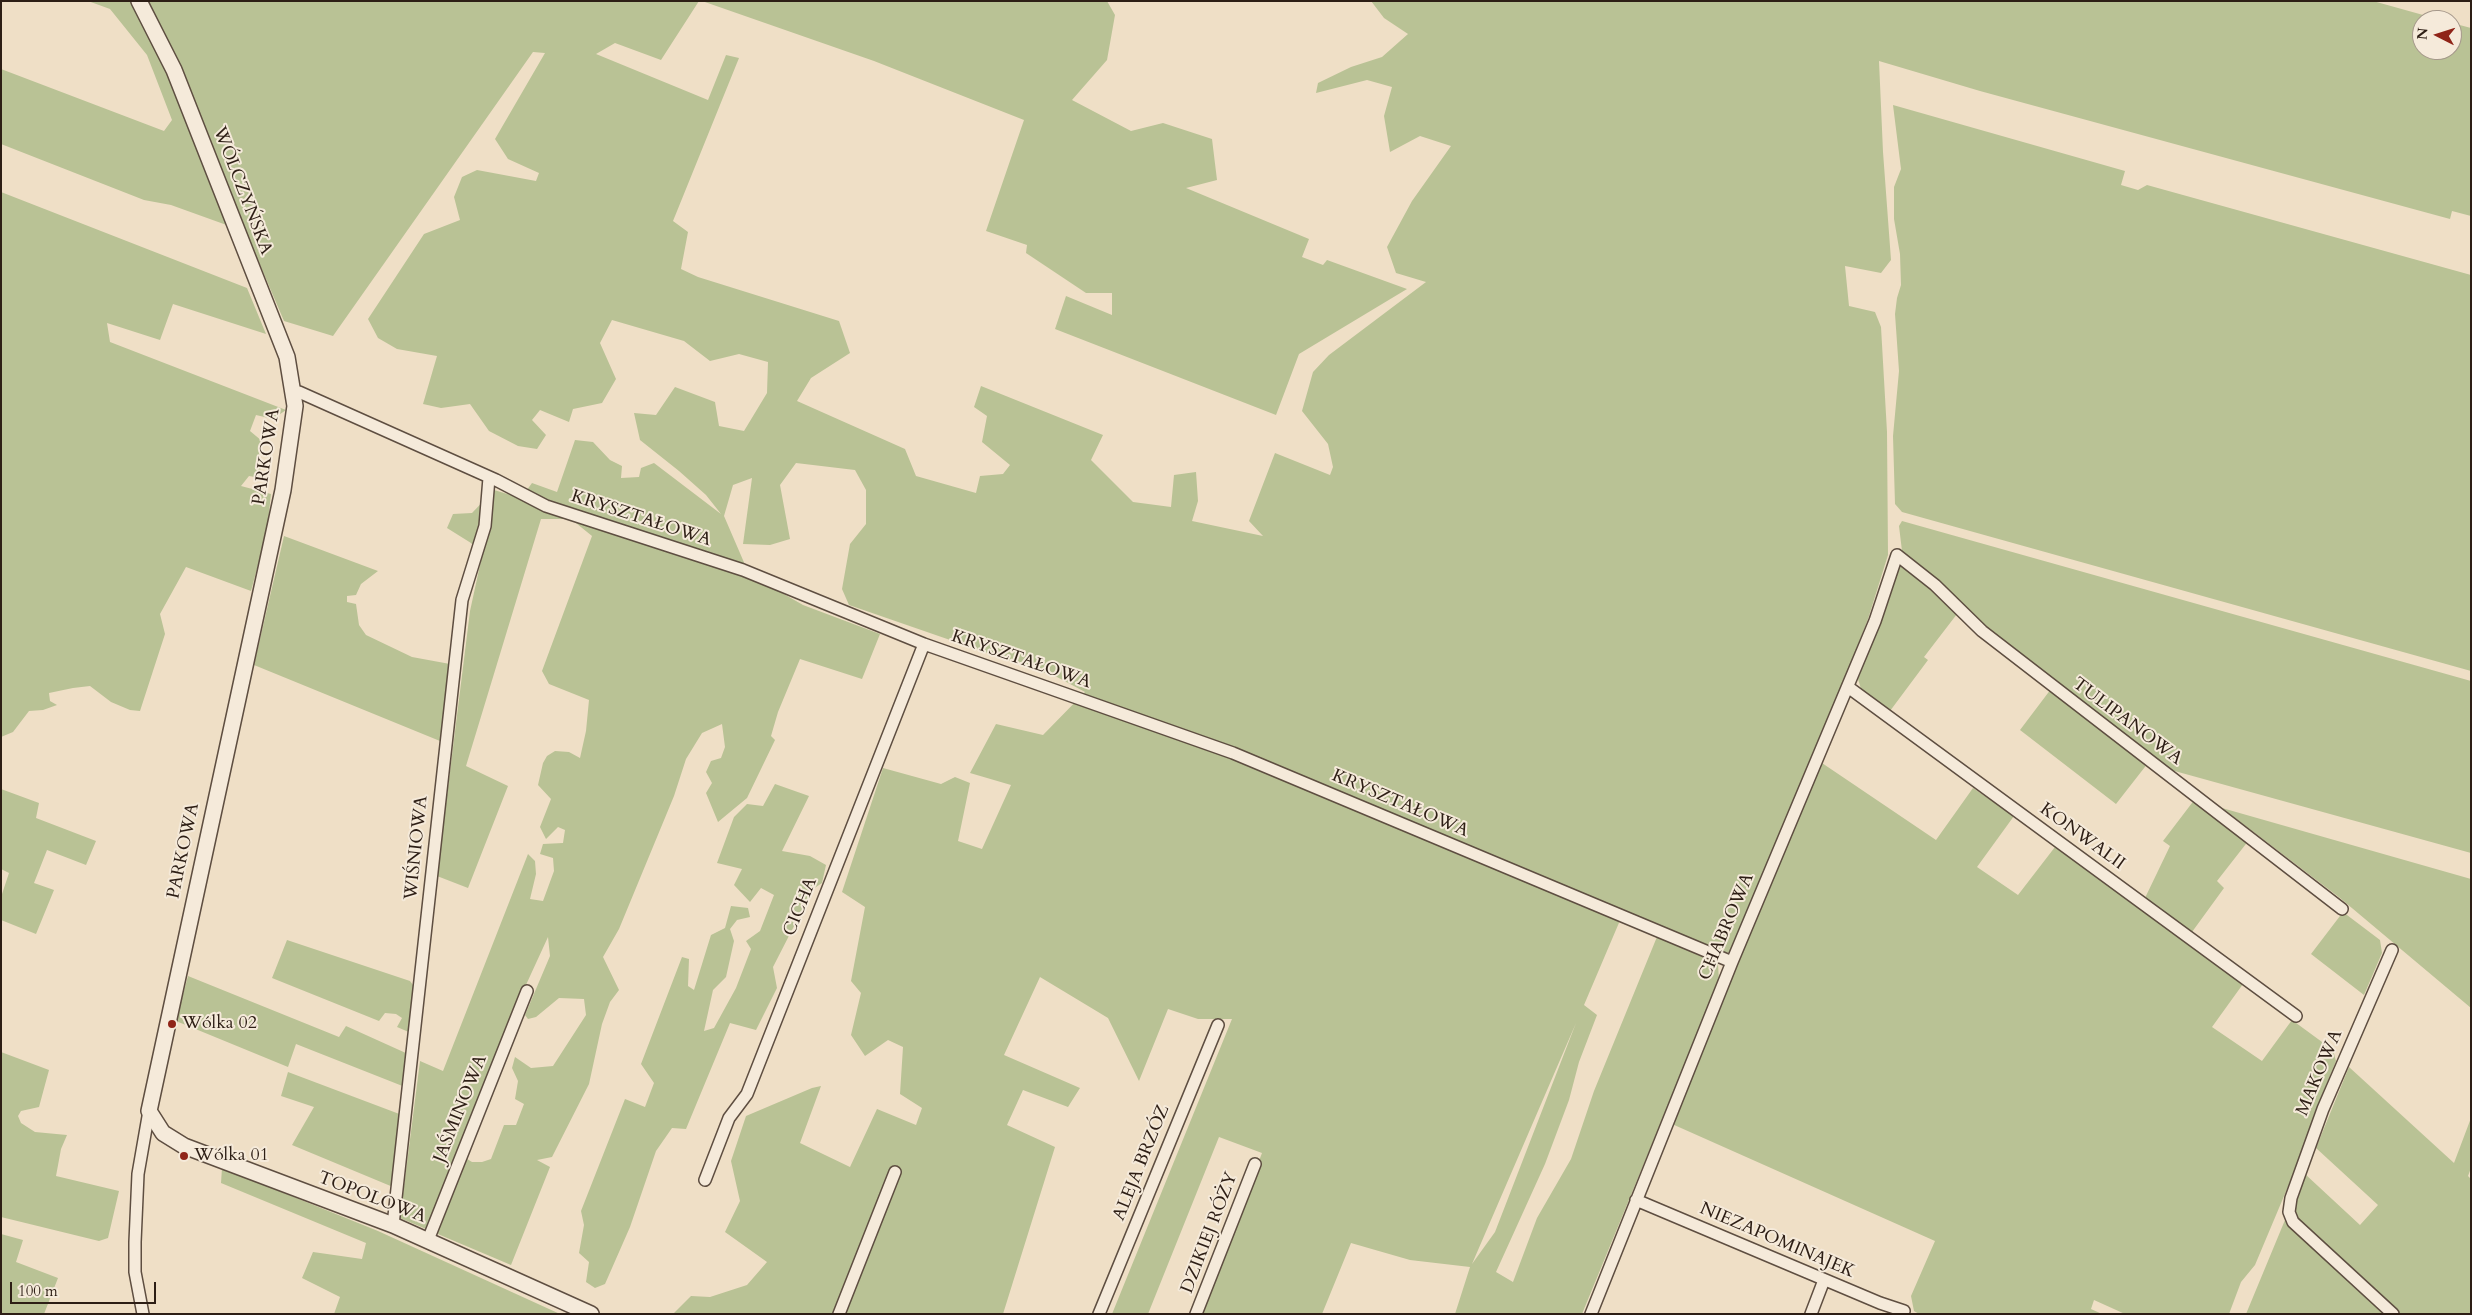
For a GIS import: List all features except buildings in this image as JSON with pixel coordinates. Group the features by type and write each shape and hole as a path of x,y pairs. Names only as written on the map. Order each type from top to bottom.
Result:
{"street":[{"name":"WÓLCZYŃSKA","path":"139,1 174,70 287,357 296,396"},
{"name":"KRYSZTAŁOWA","path":"296,396 490,478 546,506 752,574 924,644 1233,753 1732,962"},
{"name":"PARKOWA","path":"143,1314 135,1272 138,1174 149,1111 283,490 296,396"},
{"name":"WIŚNIOWA","path":"393,1225 462,600 485,526 490,478"},
{"name":"CHABROWA","path":"1591,1314 1732,962 1875,621 1897,555"},
{"name":"TULIPANOWA","path":"1897,555 1928,579 1982,631 2342,909"},
{"name":"CICHA","path":"705,1180 729,1118 747,1094 924,644"},
{"name":"KONWALII","path":"1848,687 2296,1016"},
{"name":"MAKOWA","path":"2392,950 2323,1109 2291,1198 2289,1212 2293,1222 2393,1314"},
{"name":"JAŚMINOWA","path":"428,1240 527,991"},
{"name":"ALEJA BRZÓZ","path":"1099,1314 1218,1025"},
{"name":"TOPOLOWA","path":"149,1111 163,1133 184,1146 393,1225 590,1314"},
{"name":"DZIKIEJ RÓŻY","path":"1196,1314 1255,1164"},
{"path":"839,1314 895,1172"},
{"name":"NIEZAPOMINAJEK","path":"1636,1200 1824,1280 1904,1311"},
{"path":"1811,1314 1824,1280"}],"green space":[{"path":"88,1 699,1 661,60 615,43 596,54 708,100 726,55 739,58 673,221 688,232 681,269 698,277 839,321 850,353 811,378 797,401 905,449 916,476 976,493 980,476 1003,474 1010,465 982,442 987,416 974,407 981,386 1103,435 1091,460 1133,502 1171,507 1174,475 1196,472 1198,501 1192,521 1263,536 1249,521 1275,453 1330,475 1333,467 1328,444 1302,411 1313,372 1329,355 1426,282 1396,273 1387,247 1412,201 1451,146 1420,136 1390,152 1384,116 1392,87 1367,80 1316,93 1318,83 1351,67 1382,57 1408,34 1384,18 1371,1 2373,1 2412,12 2412,60 2462,60 2462,26 2471,28 2471,216 2452,211 2450,219 1980,91 1879,61 1891,260 1881,273 1845,266 1849,306 1875,312 1881,327 1887,432 1888,555 1868,619 1845,678 1732,952 1722,953 1710,948 1705,958 1718,964 1719,981 1582,1314 1455,1314 1470,1267 1410,1260 1351,1243 1322,1314 1201,1314 1262,1153 1219,1137 1148,1314 1112,1314 1232,1019 1198,1019 1168,1009 1139,1081 1108,1018 1040,977 1004,1055 1080,1088 1068,1107 1023,1090 1007,1125 1055,1147 1003,1314 673,1314 691,1296 710,1297 747,1285 767,1262 725,1232 740,1201 731,1161 746,1116 821,1086 800,1143 850,1167 877,1109 916,1125 922,1108 900,1094 903,1047 888,1040 865,1056 851,1035 861,993 851,981 865,907 842,892 883,768 941,784 955,777 970,783 958,841 982,849 1011,785 970,773 996,724 1043,735 1085,692 1057,677 849,605 842,589 850,544 866,524 866,490 855,470 796,463 780,485 790,539 770,545 743,544 752,478 733,485 724,516 749,574 803,605 880,634 862,679 800,659 778,712 771,736 775,740 747,798 718,822 706,793 712,783 706,772 711,761 721,758 725,747 722,724 702,733 686,759 674,796 619,929 603,957 619,990 610,1002 602,1024 589,1084 552,1157 537,1160 550,1167 511,1265 400,1218 420,1061 443,1071 528,854 535,861 536,874 530,899 543,901 554,871 553,858 540,854 543,844 563,843 565,830 558,827 546,839 540,827 551,799 538,785 543,763 547,756 555,751 569,752 580,758 586,731 589,700 549,684 542,671 592,536 571,519 541,519 466,766 508,786 468,888 437,876 470,611 482,556 471,543 447,528 453,514 472,513 494,490 521,498 532,483 557,492 575,440 593,442 610,460 622,466 621,478 639,477 641,468 654,463 721,514 706,495 640,440 634,413 656,415 675,387 715,402 719,426 744,431 767,393 768,362 739,354 710,361 684,341 612,320 600,343 616,379 602,403 573,409 569,422 540,410 532,420 546,435 537,449 518,446 489,431 470,404 441,408 423,404 437,356 397,349 378,338 368,319 424,234 460,220 454,197 462,177 477,170 536,181 539,173 508,159 495,139 545,53 533,52 333,336 284,321 246,232 171,205 144,200 1,144 1,69 164,131 172,120 147,55 110,9","holes":["1624,911 1661,927 1594,1091 1571,1159 1537,1218 1513,1282 1496,1272 1545,1164 1569,1100 1579,1062 1597,1015 1584,1005","548,937 550,956 525,1015 528,1019 536,1017 559,998 584,999 586,1015 553,1066 531,1068 515,1057 512,1068 518,1081 515,1099 524,1104 516,1125 504,1125 491,1159 482,1162 472,1162 459,1154 508,1024","1576,1023 1495,1232 1472,1264"]},
{"path":"702,1 1107,1 1115,15 1107,60 1072,100 1131,131 1163,123 1212,139 1217,180 1186,188 1309,239 1302,257 1323,265 1327,260 1407,289 1299,354 1276,415 1055,329 1066,296 1112,315 1112,293 1086,293 1026,253 1027,245 986,231 1024,120 874,61"},
{"path":"1893,105 2125,171 2121,185 2138,190 2147,185 2471,275 2471,671 1902,512 1895,504 1893,436 1899,371 1895,314 1901,285 1900,254 1894,219 1894,187 1901,169"},
{"path":"1,192 247,288 266,334 173,304 160,340 107,323 110,342 286,410 273,419 256,415 250,431 262,441 259,450 261,478 249,476 241,486 271,494 267,531 251,591 186,567 160,614 165,634 140,711 130,710 111,702 90,686 73,688 49,693 50,701 57,705 43,710 29,711 13,732 1,737"},
{"path":"1902,521 2471,681 2471,853 2171,770 1971,615 1902,551 1899,526"},
{"path":"284,536 378,571 361,584 356,595 347,596 347,602 356,604 359,625 366,635 412,657 450,664 440,741 254,665"},
{"path":"1904,564 1957,614 1924,657 1928,660 1890,711 1861,689 1858,679 1880,623 1897,568"},
{"path":"2051,689 2148,763 2116,804 2020,730"},
{"path":"1819,761 1936,840 1973,788 2014,816 1977,867 2018,895 2055,847 2243,984 2212,1027 2262,1061 2292,1020 2333,1050 2336,1061 2313,1117 2316,1120 2255,1265 2241,1282 2229,1314 2125,1314 2094,1300 2091,1309 2102,1314 1919,1314 1914,1311 1911,1296 1935,1241 1672,1124"},
{"path":"775,784 809,796 782,851 810,856 826,865 822,883 813,889 773,967 777,988 756,1030 730,1023 686,1129 672,1128 656,1151 630,1227 605,1284 595,1288 586,1282 589,1262 579,1253 584,1225 581,1211 625,1099 645,1107 654,1083 641,1064 682,957 689,959 688,986 694,990 711,935 725,928 731,906 748,908 750,917 737,920 730,929 734,941 726,977 713,990 704,1031 714,1028 736,988 751,949 746,941 760,931 774,895 761,888 750,902 734,885 742,869 717,863 734,817 747,804 763,806"},
{"path":"1,789 39,803 36,818 96,841 86,865 47,850 34,883 54,890 36,934 1,920 1,897 9,873 1,869"},
{"path":"2195,799 2249,840 2217,881 2224,888 2192,932 2145,898 2170,846 2163,841"},
{"path":"2222,808 2471,879 2471,1008 2340,898"},
{"path":"2343,912 2380,940 2382,953 2364,995 2311,954"},
{"path":"287,940 410,981 416,989 411,1033 397,1027 402,1018 396,1014 385,1013 379,1021 272,978"},
{"path":"188,976 339,1037 346,1026 408,1054 405,1087 296,1044 288,1067 176,1021"},
{"path":"1,1052 49,1070 39,1107 21,1111 18,1116 21,1123 35,1132 67,1135 61,1149 56,1176 119,1191 108,1238 99,1241 1,1217"},
{"path":"2349,1067 2454,1163 2471,1118 2471,1168 2468,1176 2471,1179 2471,1314 2400,1314 2294,1217 2292,1203 2305,1174 2360,1225 2378,1205 2316,1148"},
{"path":"288,1072 402,1115 393,1187 292,1145 314,1107 281,1096"},
{"path":"222,1168 378,1231 560,1314 334,1314 340,1297 302,1278 313,1252 362,1259 366,1243 221,1183"},
{"path":"2285,1220 2387,1314 2246,1314"},
{"path":"1,1234 23,1240 16,1262 58,1278 44,1314 1,1314"}],"place":[{"name":"Wólka 02","path":"172,1024"},
{"name":"Wólka 01","path":"184,1156"}]}
